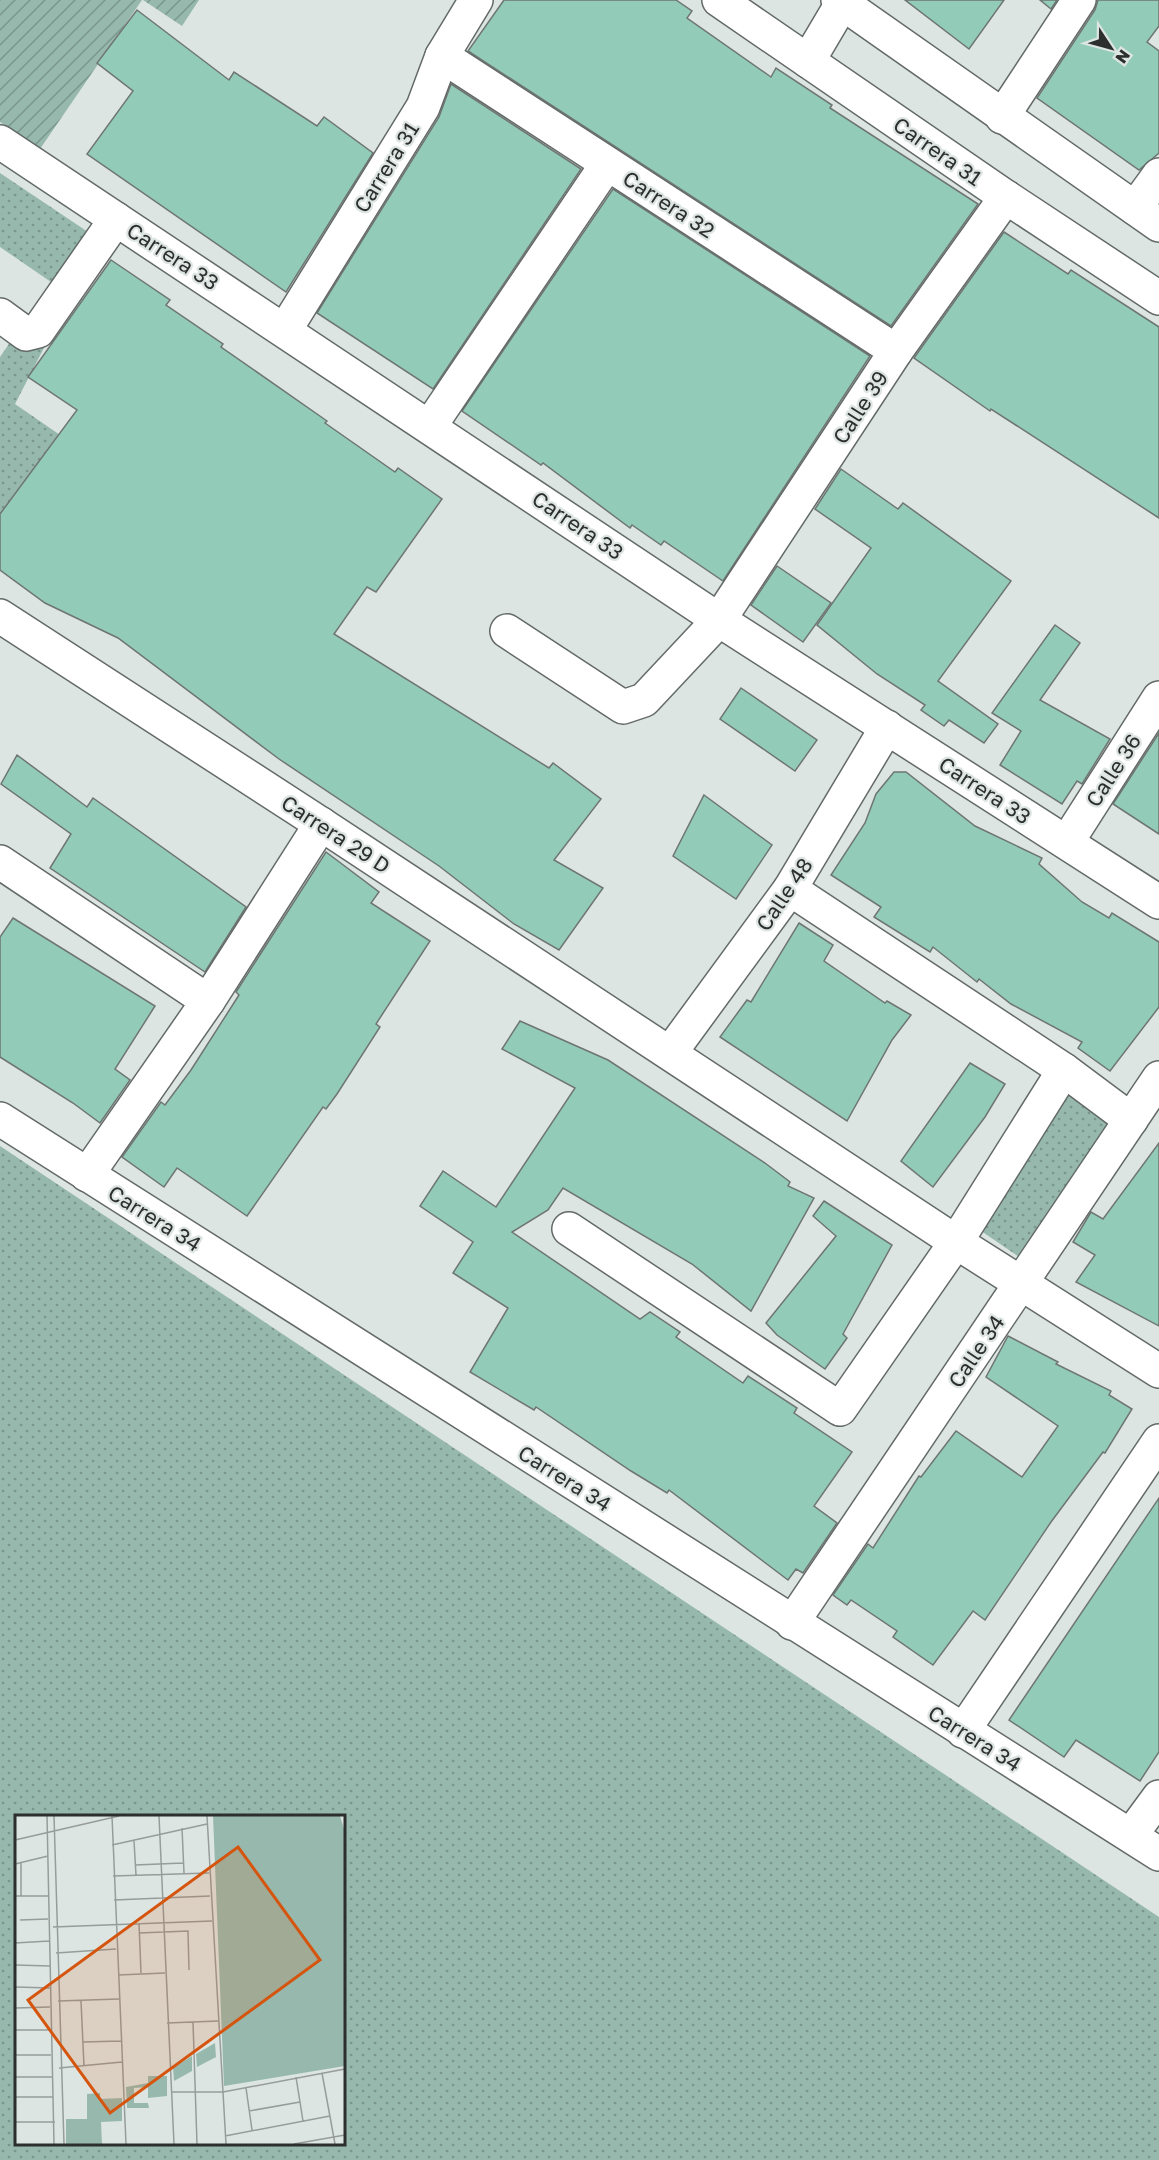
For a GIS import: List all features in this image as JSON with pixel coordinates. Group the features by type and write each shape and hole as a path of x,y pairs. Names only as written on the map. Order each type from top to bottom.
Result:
{"street":[{"name":"Carrera 31","path":"285,330 423,107 442,56 476,0"},
{"name":"Carrera 31","path":"719,0 1006,197 1159,298"},
{"path":"1002,117 1079,0"},
{"path":"808,61 841,1 1002,117 1147,216 1159,176"},
{"name":"Carrera 32","path":"442,56 896,351"},
{"name":"Carrera 33","path":"0,142 719,620 1159,902"},
{"path":"430,426 607,164"},
{"name":"Calle 39","path":"507,631 623,707 644,700 719,620 896,351 1006,197"},
{"path":"0,315 26,333 38,331 116,219"},
{"name":"Carrera 29 D","path":"0,616 321,824 956,1242 1159,1371"},
{"name":"Calle 36","path":"1066,842 1159,698"},
{"name":"Calle 48","path":"670,1053 790,889 886,727"},
{"path":"87,1175 208,1001 321,824"},
{"path":"0,862 208,1001"},
{"path":"790,889 1064,1070 1131,1120"},
{"path":"569,1229 840,1409 956,1242 1064,1070"},
{"name":"Calle 34","path":"792,1623 1159,1078"},
{"name":"Carrera 34","path":"0,1119 1159,1854"},
{"path":"963,1731 1159,1441"},
{"path":"1131,1835 1159,1797"}],"green space":[{"path":"0,0 142,0 40,149 0,122"},
{"path":"143,0 199,0 182,26"},
{"path":"0,173 91,234 61,315 15,404 63,437 0,523 0,357 51,282 0,247"},
{"path":"1065,1084 1113,1120 1019,1257 971,1224"},
{"path":"0,1146 1159,1917 1159,2160 0,2160"}],"building":[{"path":"504,0 676,0 692,11 687,18 771,77 776,68 832,105 830,108 978,204 891,326 468,51"},
{"path":"905,0 1004,0 969,49"},
{"path":"1040,0 1057,0 1051,9"},
{"path":"1098,0 1159,0 1159,26 1147,42 1159,51 1159,153 1139,170 1037,98 1095,10"},
{"path":"137,10 229,80 234,72 317,126 324,117 373,153 286,292 87,154 133,91 97,63"},
{"path":"451,84 581,169 433,389 317,313 439,117"},
{"path":"613,189 870,356 723,581 664,541 661,545 632,525 630,528 543,463 541,465 462,411"},
{"path":"1004,232 1068,274 1071,270 1159,327 1159,518 991,409 990,411 914,358"},
{"path":"111,260 170,300 166,305 223,344 221,347 327,421 325,423 395,472 398,468 442,499 376,592 367,587 334,634 549,768 553,763 601,799 554,860 603,888 559,950 514,924 439,866 279,759 118,638 45,603 0,570 0,514 77,410 28,377"},
{"path":"841,469 898,509 903,503 1011,581 938,681 998,724 984,743 949,720 944,726 921,710 925,705 877,674 817,625 871,548 815,509"},
{"path":"777,566 831,603 803,642 751,605"},
{"path":"1055,625 1080,643 1040,700 1110,739 1082,784 1077,781 1062,804 1000,765 1021,731 992,713"},
{"path":"741,688 817,740 795,771 720,719"},
{"path":"1159,733 1159,834 1113,804"},
{"path":"17,755 87,807 93,798 246,907 205,972 50,868 71,834 1,784"},
{"path":"894,772 906,772 975,826 1042,858 1039,864 1082,902 1109,918 1112,913 1159,942 1159,1007 1110,1071 1078,1048 1082,1042 1011,1004 979,979 977,982 933,947 930,952 874,917 881,907 831,875 865,823 876,794"},
{"path":"704,795 772,845 736,899 673,856"},
{"path":"326,852 379,892 371,903 430,941 376,1024 380,1027 337,1094 326,1109 323,1107 247,1216 177,1168 164,1187 122,1157 161,1102 165,1105 191,1070 239,995 236,992"},
{"path":"13,918 155,1006 115,1069 130,1080 100,1123 73,1103 0,1057 0,937"},
{"path":"799,923 833,945 824,961 885,1003 887,1001 911,1015 892,1040 847,1121 720,1037 747,1000 751,1002"},
{"path":"520,1021 608,1060 765,1163 790,1182 788,1186 814,1198 751,1311 692,1264 563,1188 548,1210 512,1232 640,1319 650,1312 680,1332 676,1337 743,1383 748,1376 797,1408 794,1413 852,1452 814,1506 837,1523 803,1573 796,1569 788,1580 669,1490 667,1493 536,1407 534,1410 470,1372 508,1308 453,1273 473,1242 420,1206 443,1171 496,1207 575,1088 502,1049"},
{"path":"970,1063 1005,1084 985,1117 933,1187 901,1161"},
{"path":"1159,1143 1159,1326 1076,1282 1095,1255 1073,1242 1091,1212 1103,1219"},
{"path":"824,1201 892,1245 843,1334 847,1338 825,1369 777,1335 766,1323 836,1236 813,1216"},
{"path":"1008,1336 1058,1362 1056,1364 1111,1391 1109,1395 1132,1409 1105,1453 1103,1452 1051,1522 985,1620 973,1611 933,1665 893,1637 897,1631 851,1600 847,1605 833,1595 868,1544 873,1548 919,1476 921,1477 956,1431 1022,1477 1058,1426 986,1377"},
{"path":"1159,1498 1159,1752 1140,1781 1076,1740 1064,1757 1009,1720"}]}
